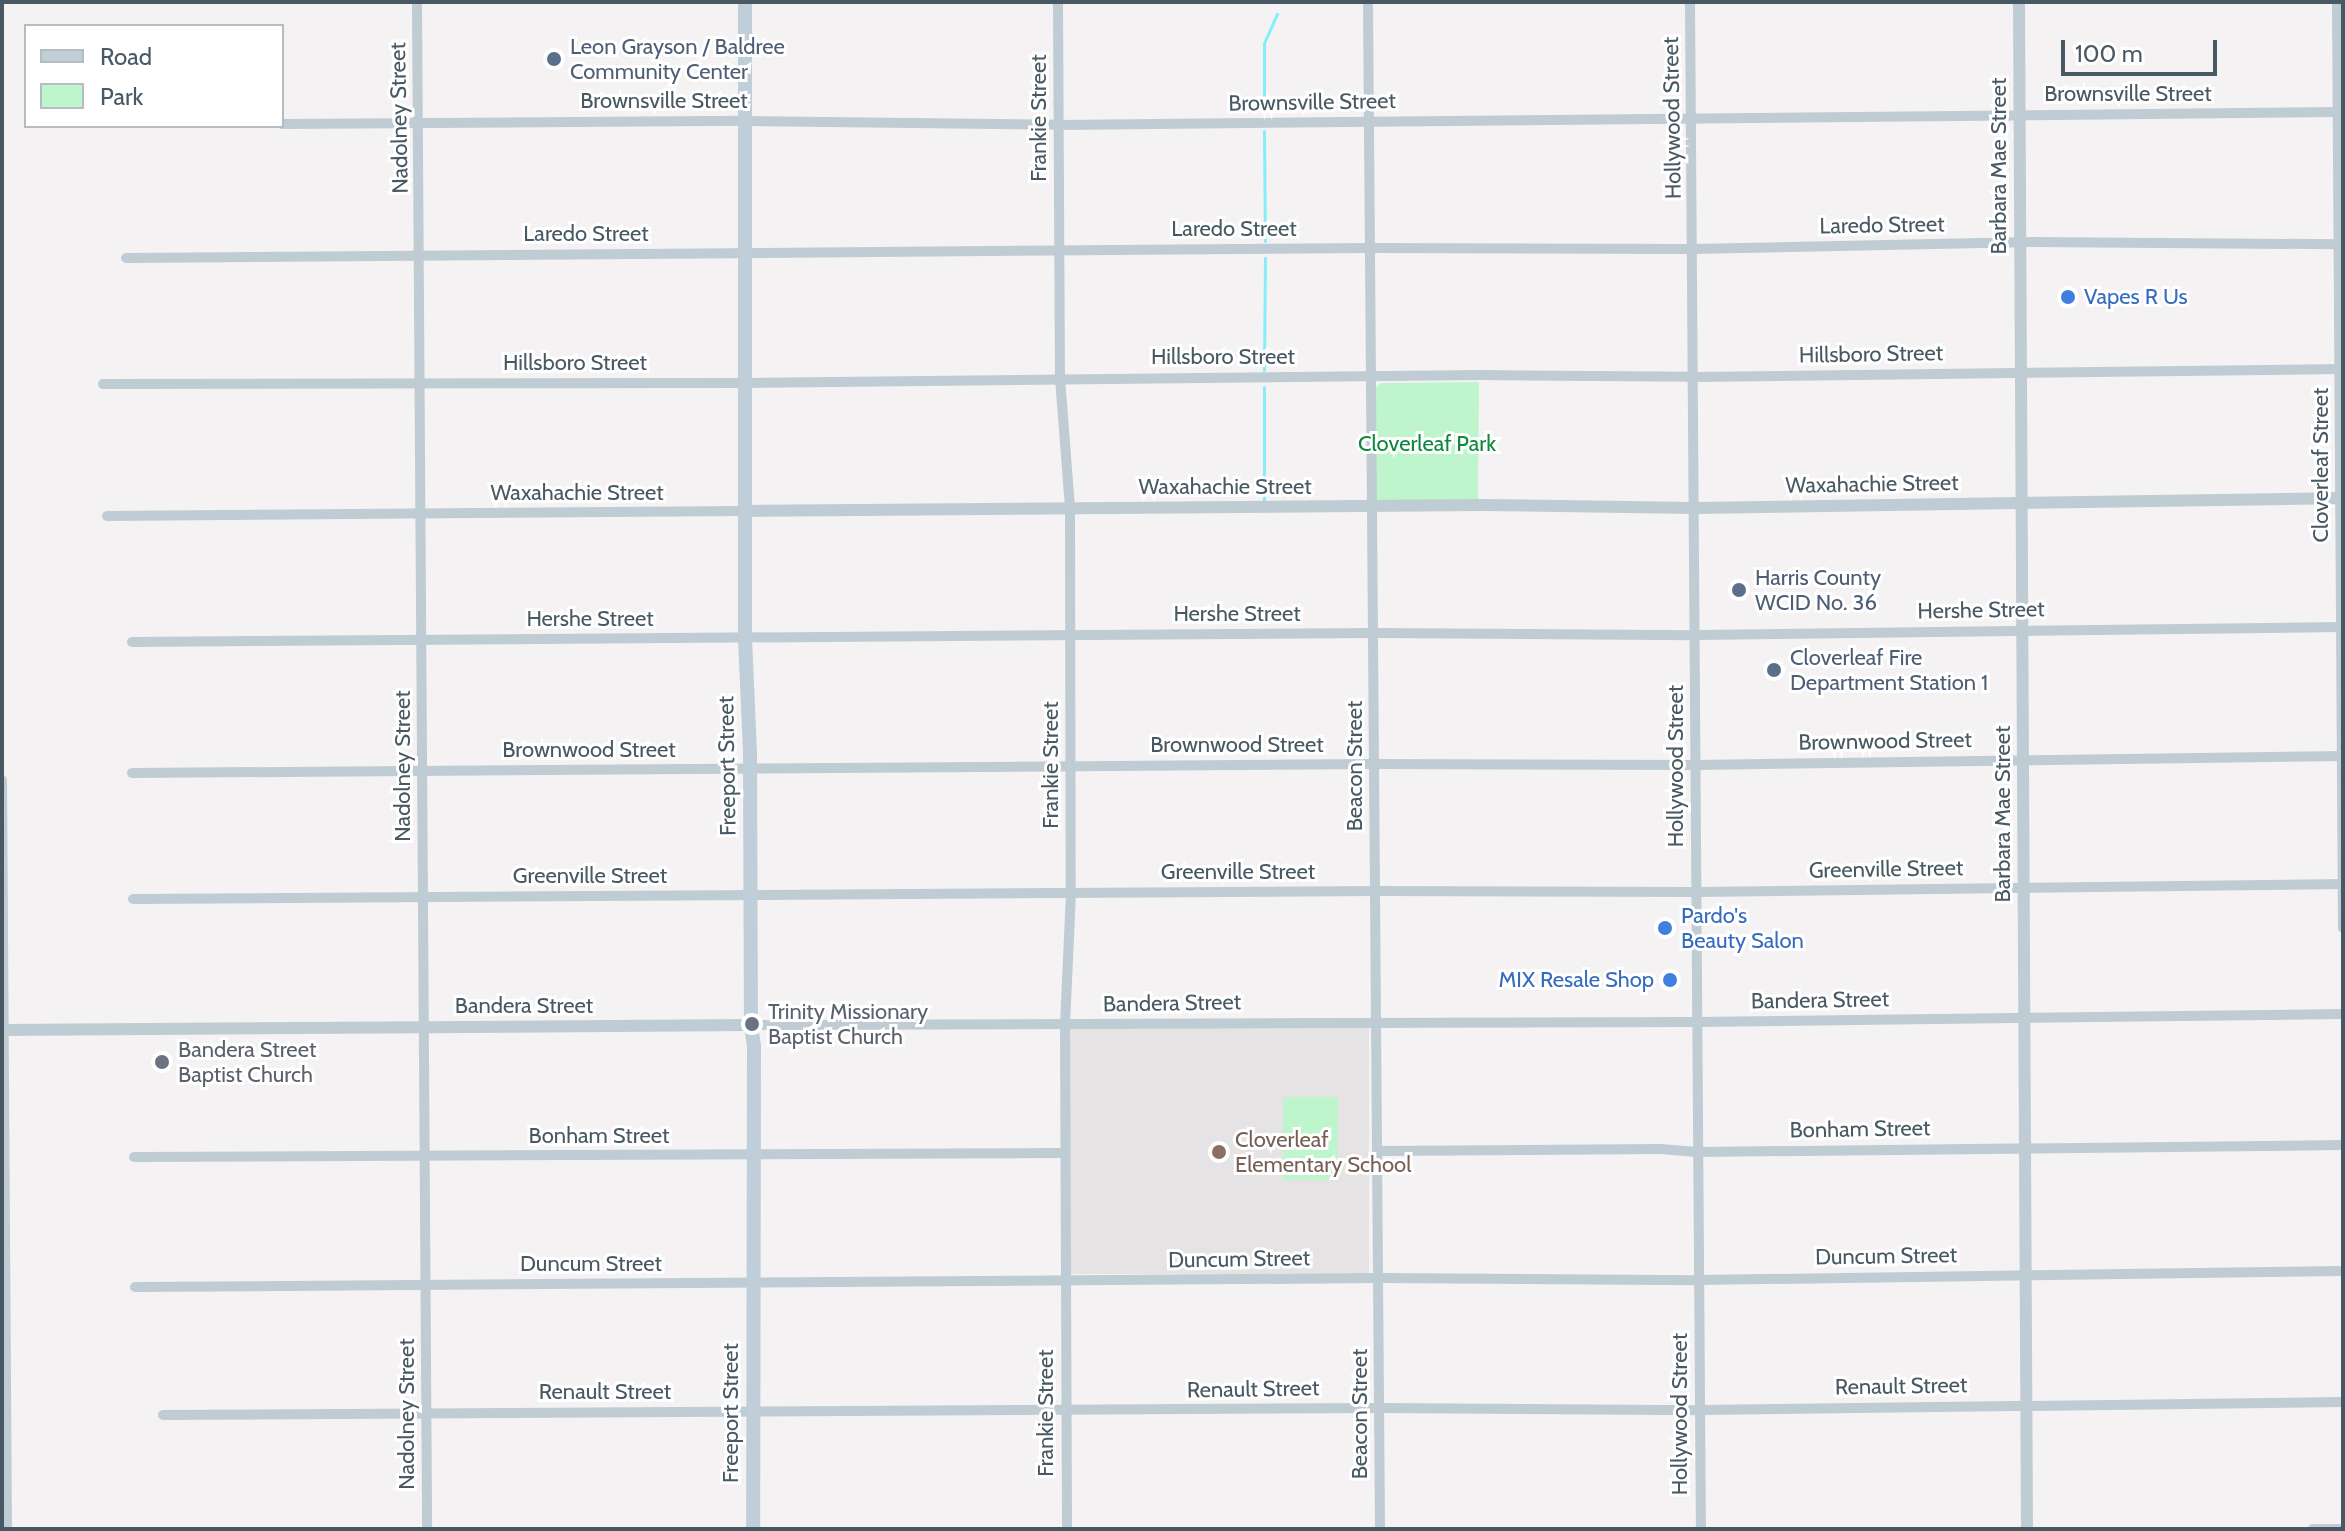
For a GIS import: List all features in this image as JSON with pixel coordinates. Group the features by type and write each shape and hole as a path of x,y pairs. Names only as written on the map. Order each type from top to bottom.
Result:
{"main road":[{"name":"Freeport Street","path":"745,2 745,638 750,769 751,1025 754,1046 753,1529"}],"street":[{"name":"Nadolney Street","path":"417,2 427,1529"},
{"name":"Frankie Street","path":"1058,2 1060,378 1070,509 1071,893 1065,1023 1064,1153 1067,1529"},
{"name":"Beacon Street","path":"1368,2 1380,1529"},
{"name":"Hollywood Street","path":"1690,2 1701,1529"},
{"name":"Barbara Mae Street","path":"2019,2 2027,1529"},
{"name":"Cloverleaf Street","path":"2337,2 2341,112 2343,928"},
{"name":"Brownsville Street","path":"284,124 746,121 1060,125 1693,121 2341,112"},
{"name":"Laredo Street","path":"126,258 1371,248 1693,249 2019,242 2341,244"},
{"name":"Hillsboro Street","path":"103,384 745,383 1372,376 1694,377 2342,369"},
{"name":"Waxahachie Street","path":"107,516 1373,506 1695,508 2342,498"},
{"name":"Hershe Street","path":"132,642 1374,633 1696,635 2342,627"},
{"name":"Brownwood Street","path":"132,773 1375,764 1696,765 2343,756"},
{"path":"2,780 7,1529"},
{"name":"Greenville Street","path":"133,899 1376,891 1697,892 2343,884"},
{"name":"Bandera Street","path":"2,1030 1377,1021 1698,1022 2343,1014"},
{"name":"Bonham Street","path":"1378,1151 1661,1149 1699,1152 2343,1145"},
{"name":"Bonham Street","path":"134,1157 1064,1153"},
{"name":"Duncum Street","path":"135,1287 1379,1278 1699,1280 2343,1271"},
{"name":"Renault Street","path":"163,1415 1380,1408 1700,1410 2343,1402"},
{"path":"2313,1529 2343,1529"}],"shaded area":[{"name":"Cloverleaf Elementary School","path":"1069,1027 1369,1027 1369,1274 1069,1274"}],"green space":[{"name":"Cloverleaf Park","path":"1479,382 1478,501 1376,500 1375,388 1381,383"},
{"path":"1283,1097 1338,1097 1338,1180 1283,1180"}],"waterway":[{"path":"1264,114 1264,43 1277,14"},
{"path":"1264,131 1265,241"},
{"path":"1264,370 1265,258"},
{"path":"1264,387 1264,503"}],"place":[{"name":"Leon Grayson / Baldree Community Center","path":"554,59"},
{"name":"Vapes R Us","path":"2068,297"},
{"name":"Harris County WCID No. 36","path":"1739,590"},
{"name":"Cloverleaf Fire Department Station 1","path":"1774,670"},
{"name":"Pardo's Beauty Salon","path":"1665,928"},
{"name":"MIX Resale Shop","path":"1670,980"},
{"name":"Trinity Missionary Baptist Church","path":"752,1024"},
{"name":"Bandera Street Baptist Church","path":"162,1062"},
{"name":"Cloverleaf Elementary School","path":"1219,1152"}]}
